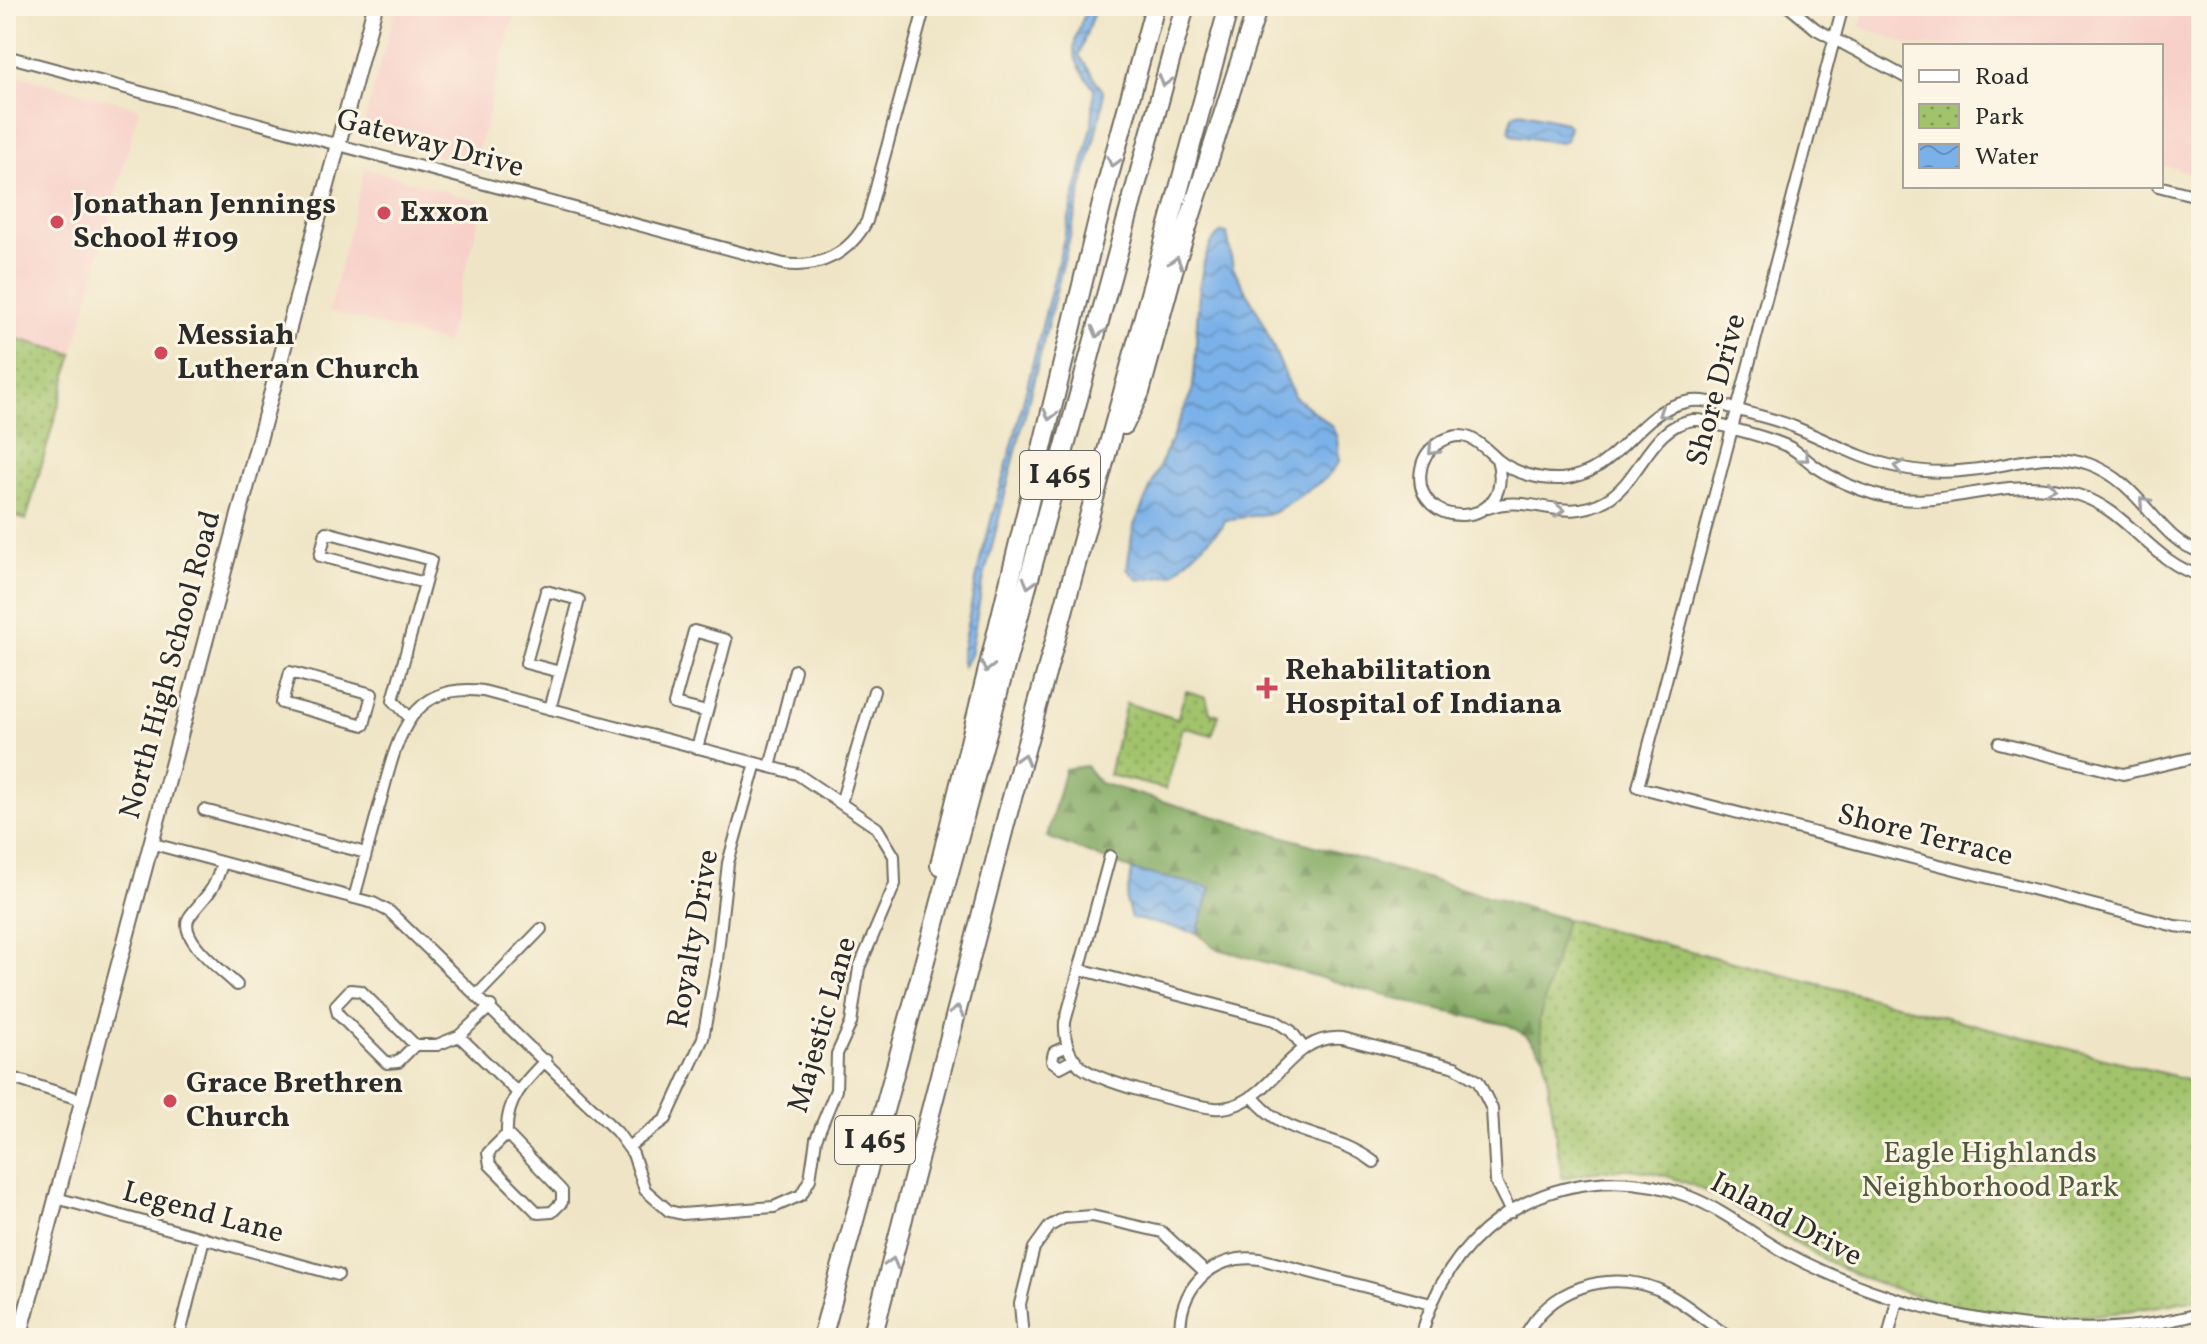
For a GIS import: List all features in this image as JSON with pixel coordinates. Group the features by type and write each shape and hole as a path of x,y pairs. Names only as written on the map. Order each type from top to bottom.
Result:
{"highway":[{"path":"928,942 947,826 1155,6"},
{"name":"I 465","path":"822,1338 1185,6"},
{"name":"I 465","path":"872,1338 1007,816 1229,6"},
{"path":"1105,467 1140,392 1173,271 1258,6"}],"street":[{"path":"6,24 11,6"},
{"name":"North High School Road","path":"19,1338 375,6"},
{"name":"Gateway Drive","path":"6,56 784,264 805,265 840,253 856,238 869,216 925,6"},
{"path":"1788,6 1816,29 1903,76"},
{"name":"Shore Drive","path":"1638,787 1843,6"},
{"path":"2163,187 2201,197"},
{"path":"2201,552 2170,534 2132,489 2106,471 2080,462 2046,457 1971,470 1907,469 1858,456 1795,427 1701,401 1674,405 1655,418 1609,461 1574,477 1539,478 1497,459 1481,442 1458,436 1437,444 1423,463 1422,489 1436,508 1460,516 1518,502 1557,511 1593,506 1622,488 1659,439 1675,426 1703,420 1784,444 1827,474 1881,496 1939,499 2017,485 2077,494 2117,515 2173,564 2201,576"},
{"path":"1483,510 1500,486 1497,459"},
{"path":"393,700 425,583 431,560 326,532 320,556 425,583"},
{"path":"550,709 560,672 579,600 546,591 526,663 560,672"},
{"path":"697,748 707,712 726,640 694,631 674,704 707,712"},
{"path":"770,767 795,670"},
{"path":"354,898 397,740 410,718 393,700 372,694 290,672 282,703 364,725 372,694"},
{"name":"Majestic Lane","path":"410,718 436,697 472,689 802,777 873,825 887,840 894,856 896,877 859,968 851,1023 837,1054 836,1090 816,1139 809,1183 798,1197 783,1205 691,1213 663,1208 643,1187 628,1147"},
{"path":"841,803 874,691"},
{"path":"1999,743 2123,774 2201,756"},
{"name":"Royalty Drive","path":"628,1147 666,1119 705,1032 717,960 725,880 756,763"},
{"name":"Shore Terrace","path":"1638,787 2175,926 2201,929"},
{"path":"204,810 366,853"},
{"path":"150,843 373,903 402,921 546,1060 628,1147"},
{"path":"1110,856 1065,1029 1068,1046 1075,1059 1100,1078 1212,1108 1235,1105 1252,1096 1303,1047 1324,1038 1342,1038 1470,1073 1491,1104 1495,1178 1511,1212"},
{"path":"222,863 214,890 189,918 186,930 191,941 237,985"},
{"path":"478,994 541,929"},
{"path":"1079,969 1271,1018 1291,1031 1303,1047"},
{"path":"415,1045 398,1062 390,1064 338,1014 336,1005 350,990 358,989 415,1045 437,1045 459,1036 491,1006"},
{"path":"459,1036 517,1092"},
{"path":"1068,1046 1054,1052 1052,1061 1060,1067 1075,1059"},
{"path":"507,1134 562,1191 562,1202 552,1212 538,1213 490,1165 488,1153 507,1134 509,1110 517,1092 546,1060"},
{"path":"6,1076 82,1100"},
{"path":"1252,1096 1280,1124 1340,1141 1374,1162"},
{"name":"Inland Drive","path":"1421,1338 1431,1304 1466,1249 1511,1212 1539,1197 1598,1183 1637,1183 1666,1189 1714,1209 1820,1270 1897,1299 1973,1318 2042,1327 2132,1326 2201,1313"},
{"name":"Legend Lane","path":"56,1198 338,1275"},
{"path":"1023,1338 1020,1304 1034,1248 1050,1226 1064,1218 1092,1216 1162,1232 1205,1272"},
{"path":"179,1338 204,1238"},
{"path":"1181,1338 1184,1303 1205,1272 1225,1261 1260,1259 1431,1304"},
{"path":"1524,1338 1541,1312 1561,1296 1582,1286 1612,1281 1657,1289 1725,1334"},
{"path":"1888,1338 1897,1299"}],"shaded area":[{"path":"396,6 516,6 474,165 361,135"},
{"path":"1865,6 2201,6 2201,176 2163,166 2163,44 1908,44 1860,27"},
{"name":"Jonathan Jennings School #109","path":"6,72 139,108 73,354 6,336"},
{"path":"365,168 484,202 446,343 329,311"}],"green space":[{"path":"6,336 73,354 26,520 6,514"},
{"path":"1186,691 1206,697 1210,712 1219,715 1212,735 1183,727 1166,789 1109,775 1126,703 1177,719"},
{"name":"Eagle Highlands Neighborhood Park","path":"1086,766 1100,783 1566,919 2201,1083 2201,1298 2117,1312 2032,1317 1984,1311 1936,1300 1843,1269 1554,1068 1527,1036 1508,1025 1425,1007 1215,948 1197,933 1211,888 1132,870 1047,837 1065,769"},
{"name":"Eagle Highlands Neighborhood Park","path":"1566,919 2201,1083 2201,1298 2095,1315 2031,1317 1985,1312 1910,1294 1864,1278 1817,1255 1713,1195 1658,1174 1628,1169 1603,1170 1562,1178 1539,1020"}],"water":[{"path":"1088,6 1096,6 1079,55 1103,91 1103,105 982,586 970,655 963,666 961,655 981,556 1012,446 1092,127 1094,88 1079,66 1074,48"},
{"path":"1520,112 1565,122 1569,126 1566,141 1561,143 1512,135 1509,130 1513,115"},
{"path":"1222,232 1227,233 1233,268 1260,316 1294,396 1332,426 1337,438 1339,462 1325,479 1273,513 1225,520 1223,526 1173,574 1138,580 1127,569 1133,528 1192,391 1198,305 1205,259 1212,243"},
{"path":"1132,870 1211,888 1197,933 1131,918 1126,901"}],"place":[{"name":"Exxon","path":"384,213"},
{"name":"Jonathan Jennings School #109","path":"57,222"},
{"name":"Messiah Lutheran Church","path":"161,353"},
{"name":"Rehabilitation Hospital of Indiana","path":"1267,688"},
{"name":"Grace Brethren Church","path":"170,1101"}]}
